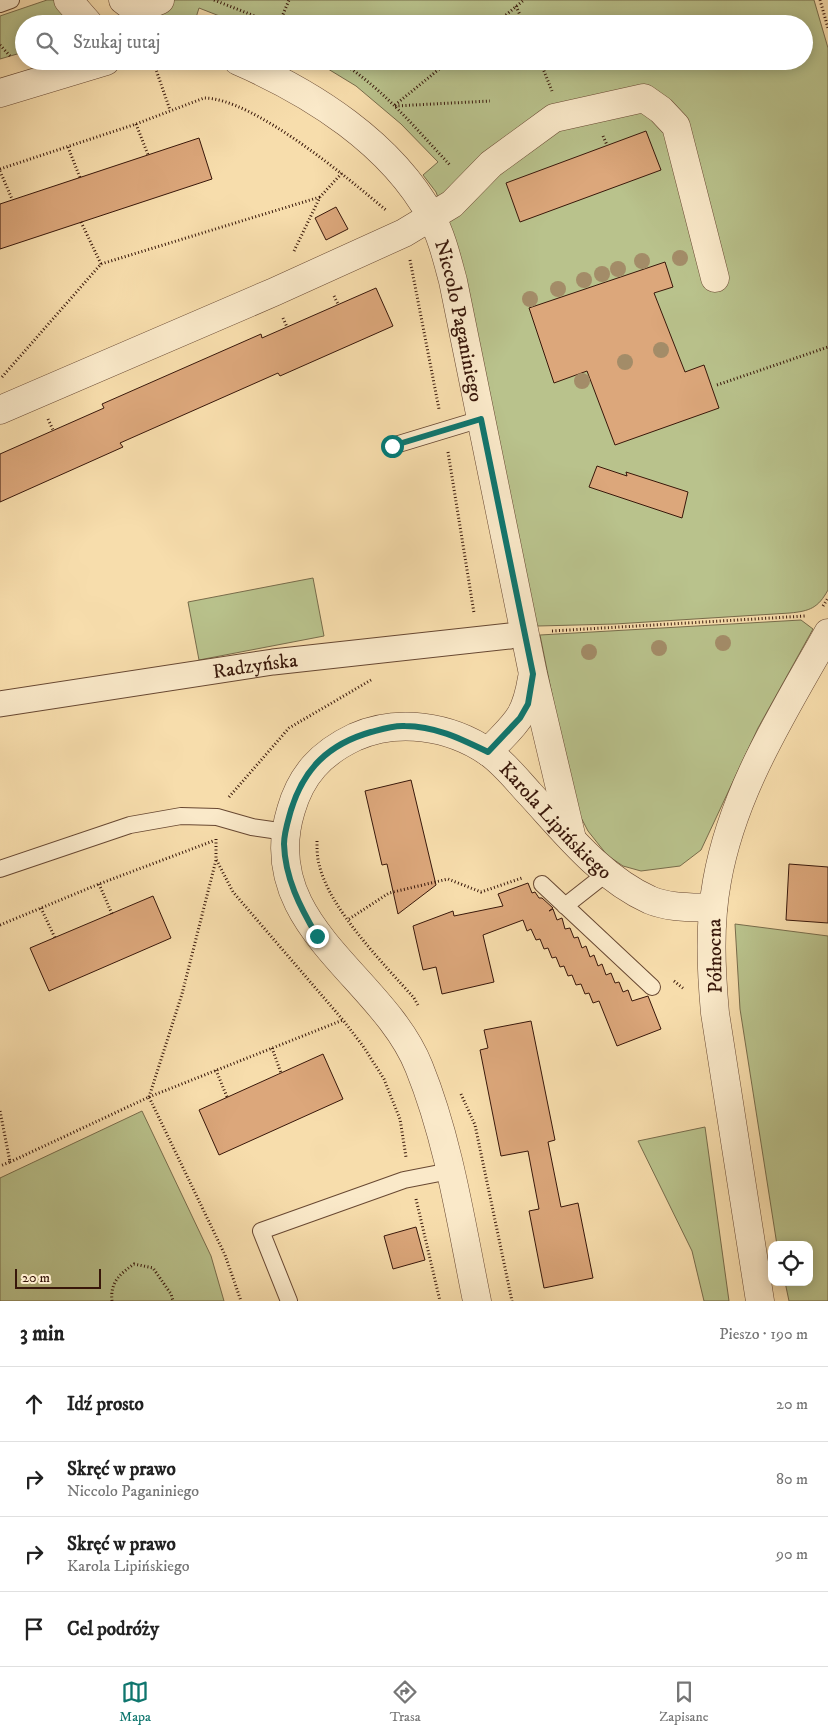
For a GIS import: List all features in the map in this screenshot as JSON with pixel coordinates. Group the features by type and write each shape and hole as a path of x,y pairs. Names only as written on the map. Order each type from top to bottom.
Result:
{"street":[{"path":"68,0 81,15"},
{"path":"123,0 136,10 160,0"},
{"path":"0,93 76,70"},
{"name":"Niccolo Paganiniego","path":"255,70 324,107 357,132 404,176 431,217 441,238 454,281 533,674 572,840"},
{"path":"0,410 274,292 404,233 452,204 491,164 554,118 644,98 661,110 676,126 715,278"},
{"name":"Północna","path":"760,1301 715,1013 711,974 713,908 717,880 730,828 819,619"},
{"name":"Radzyńska","path":"0,704 273,662 510,636"},
{"name":"Niccolo Paganiniego","path":"488,752 520,718 528,704 533,674"},
{"name":"Karola Lipińskiego","path":"477,1301 450,1171 428,1094 409,1046 380,1006 317,936 300,908 286,866 284,842 286,832 296,794 308,772 338,746 359,735 404,725 428,728 455,736 488,752 512,774 572,840 607,873 651,901 676,906 713,908"}],"lane":[{"path":"0,4 10,0"},
{"path":"392,446 481,419"},
{"path":"0,869 130,825 181,816 217,817 252,827 286,832"},
{"path":"565,906 607,873"},
{"path":"542,884 652,987"},
{"path":"289,1301 261,1231 404,1180 450,1171"}],"path":[{"path":"214,0 252,15"},
{"path":"283,15 289,0"},
{"path":"506,15 524,0"},
{"path":"820,0 828,28"},
{"path":"516,6 520,15"},
{"path":"0,45 10,56"},
{"path":"156,70 170,110"},
{"path":"353,70 395,106 452,167"},
{"path":"395,106 438,70"},
{"path":"12,199 0,170 136,124 204,98 214,98 230,103 259,117 342,173 390,214"},
{"path":"395,106 490,101"},
{"path":"136,124 148,155"},
{"path":"68,147 80,178"},
{"path":"274,292 320,197 342,173"},
{"path":"0,379 101,264 320,197"},
{"path":"81,222 101,264"},
{"path":"717,386 828,347"},
{"path":"547,631 819,619 828,598"},
{"path":"316,836 319,865 333,896 349,919 414,998 423,1015"},
{"path":"0,925 216,839"},
{"path":"216,859 182,994 149,1097 225,1255 242,1301"},
{"path":"349,919 389,893 448,879 481,892"},
{"path":"99,884 112,914"},
{"path":"41,908 55,938"},
{"path":"668,976 690,994"},
{"path":"0,1166 149,1097 343,1020"},
{"path":"272,1048 281,1073"},
{"path":"216,1070 227,1097"},
{"path":"460,1091 475,1125 512,1301"},
{"path":"0,1111 10,1162"},
{"path":"112,1301 111,1293 118,1275 134,1264 153,1268 173,1301"}],"green space":[{"path":"47,0 54,0 66,15 15,15 15,55 0,59 0,16"},
{"path":"164,0 814,0 828,48 828,590 821,601 808,610 790,613 615,624 538,626 535,621 460,258 436,192 423,175 438,162 401,124 356,86 330,70 813,70 813,15 217,15 199,8 197,15 162,15"},
{"path":"313,578 324,636 199,660 188,602"},
{"path":"801,620 813,629 758,728 701,850 680,866 641,871 623,866 607,855 588,831 574,804 540,635"},
{"path":"735,924 828,936 828,1301 789,1301 786,1286 813,1286 813,1241 776,1241 740,1009"},
{"path":"142,1111 211,1256 224,1301 0,1301 0,1178"},
{"path":"705,1127 729,1301 704,1301 692,1251 638,1141"}],"building":[{"path":"646,131 661,170 520,222 506,183"},
{"path":"199,138 212,179 0,249 0,204"},
{"path":"336,207 348,229 326,240 315,218"},
{"path":"665,262 673,287 654,293 685,372 704,365 719,408 615,445 587,371 554,383 529,308"},
{"path":"376,288 393,326 280,376 278,373 120,443 123,447 0,502 0,454 104,408 102,404 261,334 262,338"},
{"path":"597,466 627,476 626,472 688,492 682,518 589,487"},
{"path":"411,780 436,885 398,914 387,864 382,865 365,791"},
{"path":"789,864 828,867 828,923 786,920"},
{"path":"528,883 532,893 535,892 539,898 542,898 553,908 549,911 553,909 557,920 562,918 565,929 570,928 574,938 578,937 582,948 586,946 590,957 594,955 598,966 602,964 606,975 611,973 615,983 619,982 623,992 628,990 632,1001 648,996 661,1029 617,1046 599,1001 593,1003 589,993 585,994 581,984 576,985 572,975 568,976 564,966 560,967 556,957 552,958 548,948 544,949 540,939 536,940 531,929 527,931 523,920 483,935 494,982 442,994 436,967 423,970 413,926 453,911 454,916 503,906 498,894"},
{"path":"153,896 171,938 49,991 30,948"},
{"path":"531,1021 555,1140 548,1142 561,1207 578,1203 593,1278 544,1288 529,1211 539,1209 528,1151 501,1156 480,1050 488,1048 484,1030"},
{"path":"323,1054 343,1099 219,1155 199,1110"},
{"path":"416,1227 425,1260 393,1269 384,1236"}],"route":[{"path":"317,936 300,908 291,886 286,866 284,842 296,794 308,772 322,757 359,735 404,725 428,728 455,736 488,752 520,718 528,704 533,674 481,419 392,446"}]}
